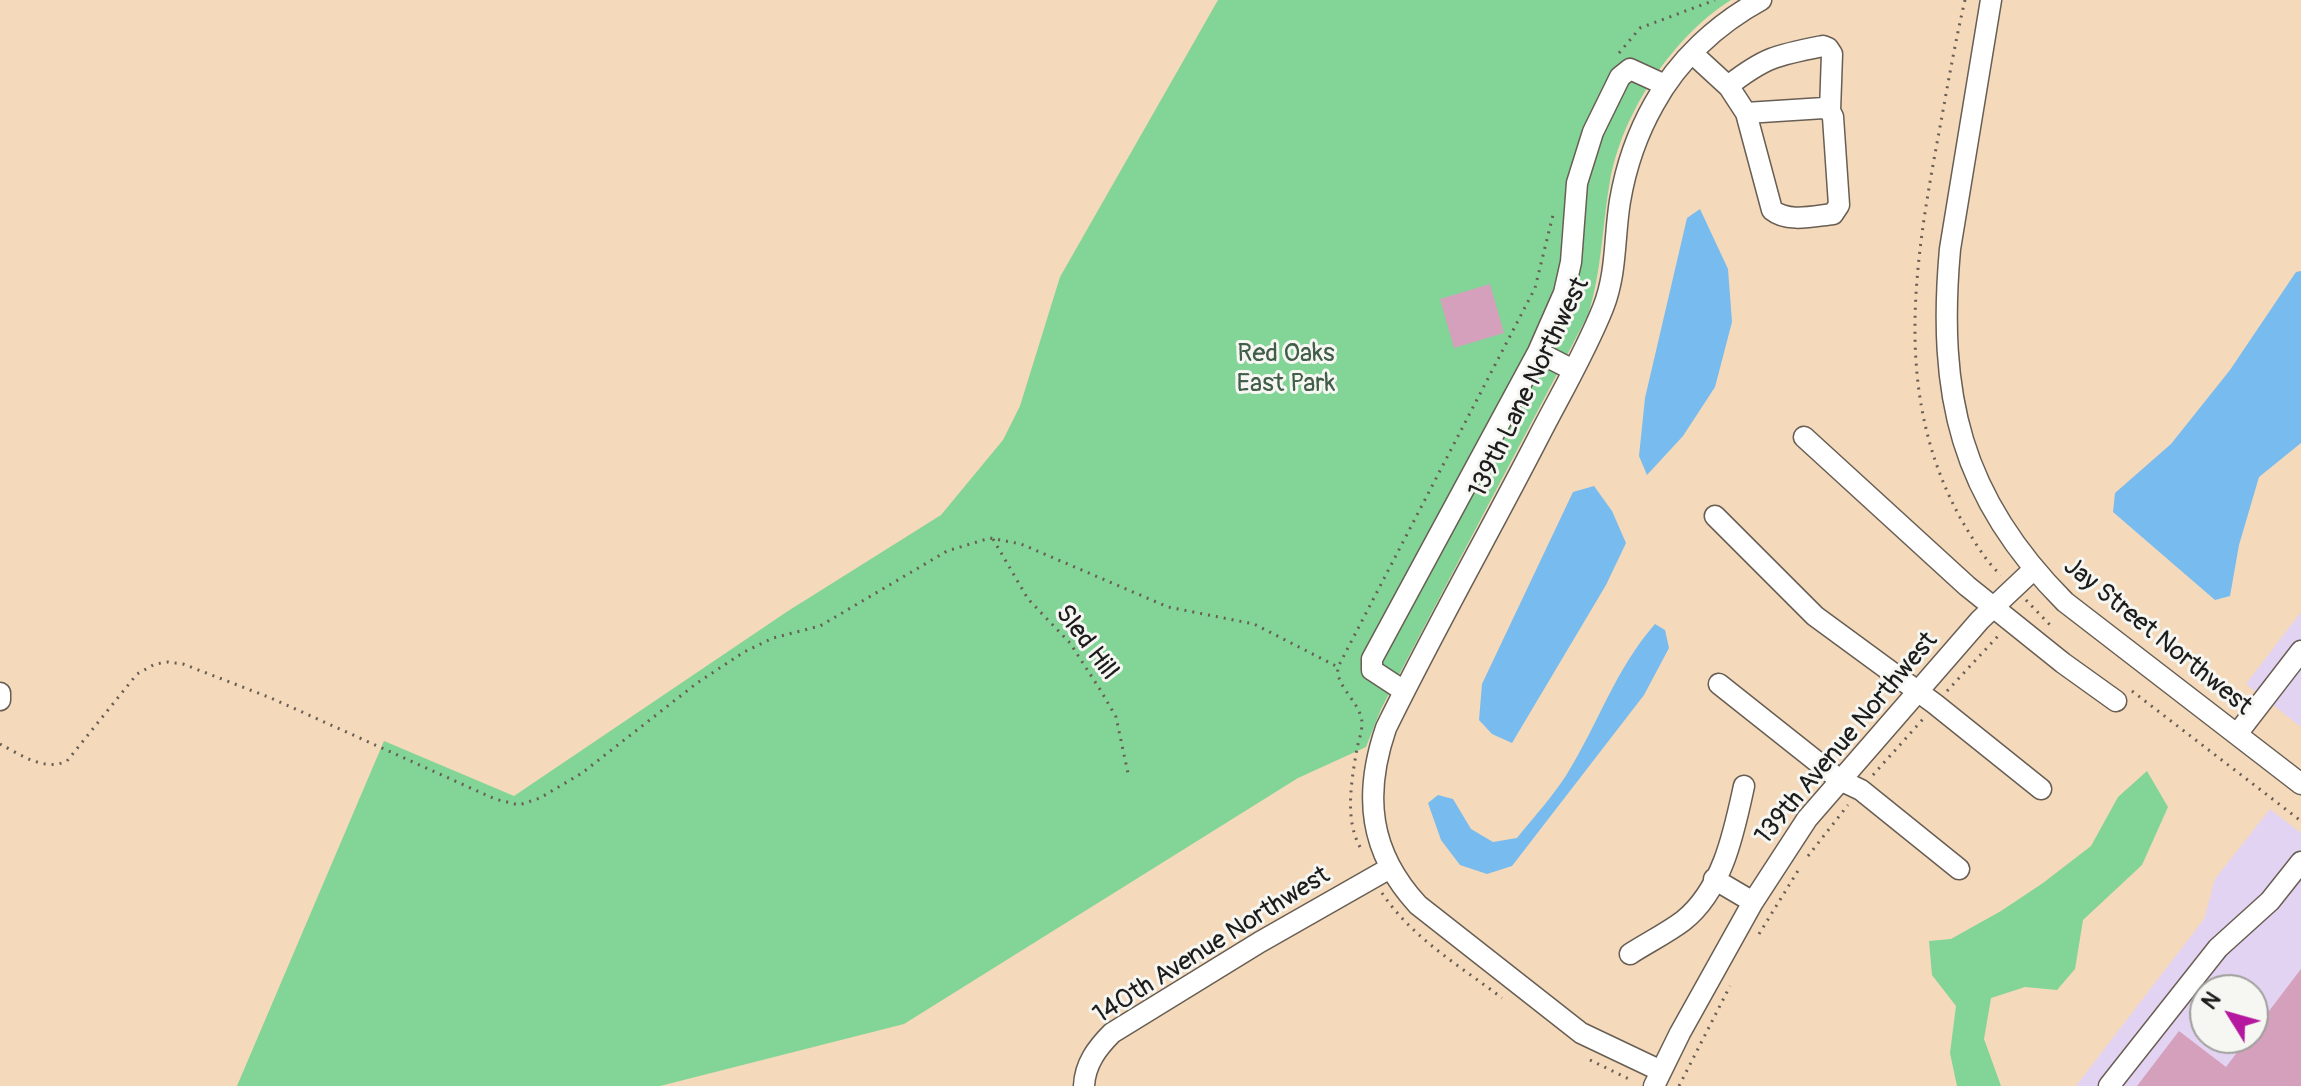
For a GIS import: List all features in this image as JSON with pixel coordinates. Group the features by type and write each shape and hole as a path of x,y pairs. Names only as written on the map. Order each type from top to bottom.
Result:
{"street":[{"name":"139th Lane Northwest","path":"1658,1079 1581,1033 1436,920 1406,892 1390,868 1375,824 1373,777 1377,753 1404,691 1573,370 1612,284 1620,202 1632,151 1643,124 1665,85 1692,53 1729,20 1761,0"},
{"name":"Jay Street Northwest","path":"1991,0 1946,289 1947,369 1958,426 1983,493 2008,537 2033,570 2065,602 2301,784"},
{"path":"1692,53 1728,86 1746,113 1772,210 1780,216 1790,217 1833,214 1839,205 1833,117 1830,111 1832,54 1828,48 1823,46 1774,55 1728,86"},
{"path":"1404,691 1372,670 1372,659 1538,352 1564,293 1571,262 1577,183 1593,132 1620,77 1630,69 1665,85"},
{"path":"1746,113 1824,108 1830,111"},
{"path":"1538,352 1573,370"},
{"path":"1804,437 1994,608 2063,663 2124,696"},
{"path":"1715,516 1815,616 1935,704 2041,789"},
{"name":"139th Avenue Northwest","path":"1658,1079 1753,902 1786,848 1840,780 1917,693 2033,570"},
{"path":"2237,734 2293,677 2301,651"},
{"path":"1719,684 1840,780 1861,790 1959,869"},
{"path":"0,693 0,700"},
{"path":"1630,954 1683,920 1697,907 1729,849 1744,786"},
{"path":"2109,1086 2218,948 2270,901 2301,862"},
{"name":"140th Avenue Northwest","path":"1084,1086 1085,1073 1091,1060 1098,1047 1112,1033 1260,942 1390,868"},
{"path":"1714,879 1753,902"}],"path":[{"path":"0,744 24,757 58,766 74,754 137,674 155,664 168,662 183,664 244,686 495,799 519,805 540,798 582,773 697,683 744,652 773,638 820,626 837,618 947,551 993,539 1021,544 1168,607 1254,624 1338,667"},
{"name":"Sled Hill","path":"993,539 1028,599 1070,643 1116,717 1129,778"},
{"path":"1756,940 1811,851 1935,704 2012,621 2030,605 2056,631"},
{"path":"2124,696 2301,821"},
{"path":"1679,1086 1730,986"}],"shaded area":[{"path":"2301,612 2301,727 2246,684"},
{"path":"2270,809 2301,833 2301,1086 2076,1086 2204,919 2215,879"}],"green space":[{"name":"Red Oaks East Park","path":"1218,0 1731,0 1710,15 1670,55 1638,103 1616,155 1588,315 1381,709 1366,747 1298,778 904,1024 660,1086 237,1086 384,741 514,796 788,611 941,515 1003,440 1020,406 1060,277"},
{"path":"2147,771 2168,807 2142,865 2083,920 2075,969 2057,990 2025,987 1991,998 1984,1039 2001,1086 1957,1086 1950,1053 1956,1006 1932,975 1929,941 1951,939 2001,911 2091,846 2118,797"}],"water":[{"path":"1700,209 1728,269 1732,322 1715,387 1683,436 1647,475 1639,456 1645,398 1687,218"},
{"path":"2301,271 2301,443 2259,477 2239,545 2230,596 2215,600 2113,512 2115,493 2171,444 2230,370 2296,272"},
{"path":"1594,486 1612,511 1626,543 1606,585 1512,743 1492,734 1479,720 1482,684 1573,492"},
{"path":"1655,624 1665,630 1669,648 1644,695 1512,866 1487,874 1460,865 1441,840 1428,803 1438,795 1453,799 1471,829 1493,842 1517,838 1567,774 1629,659"}],"building":[{"path":"1490,284 1504,333 1454,348 1440,299"},
{"path":"2301,969 2301,1086 2137,1086 2179,1031 2189,1039 2189,1054 2209,1054 2226,1067 2236,1054 2269,1054 2269,1011"}]}
